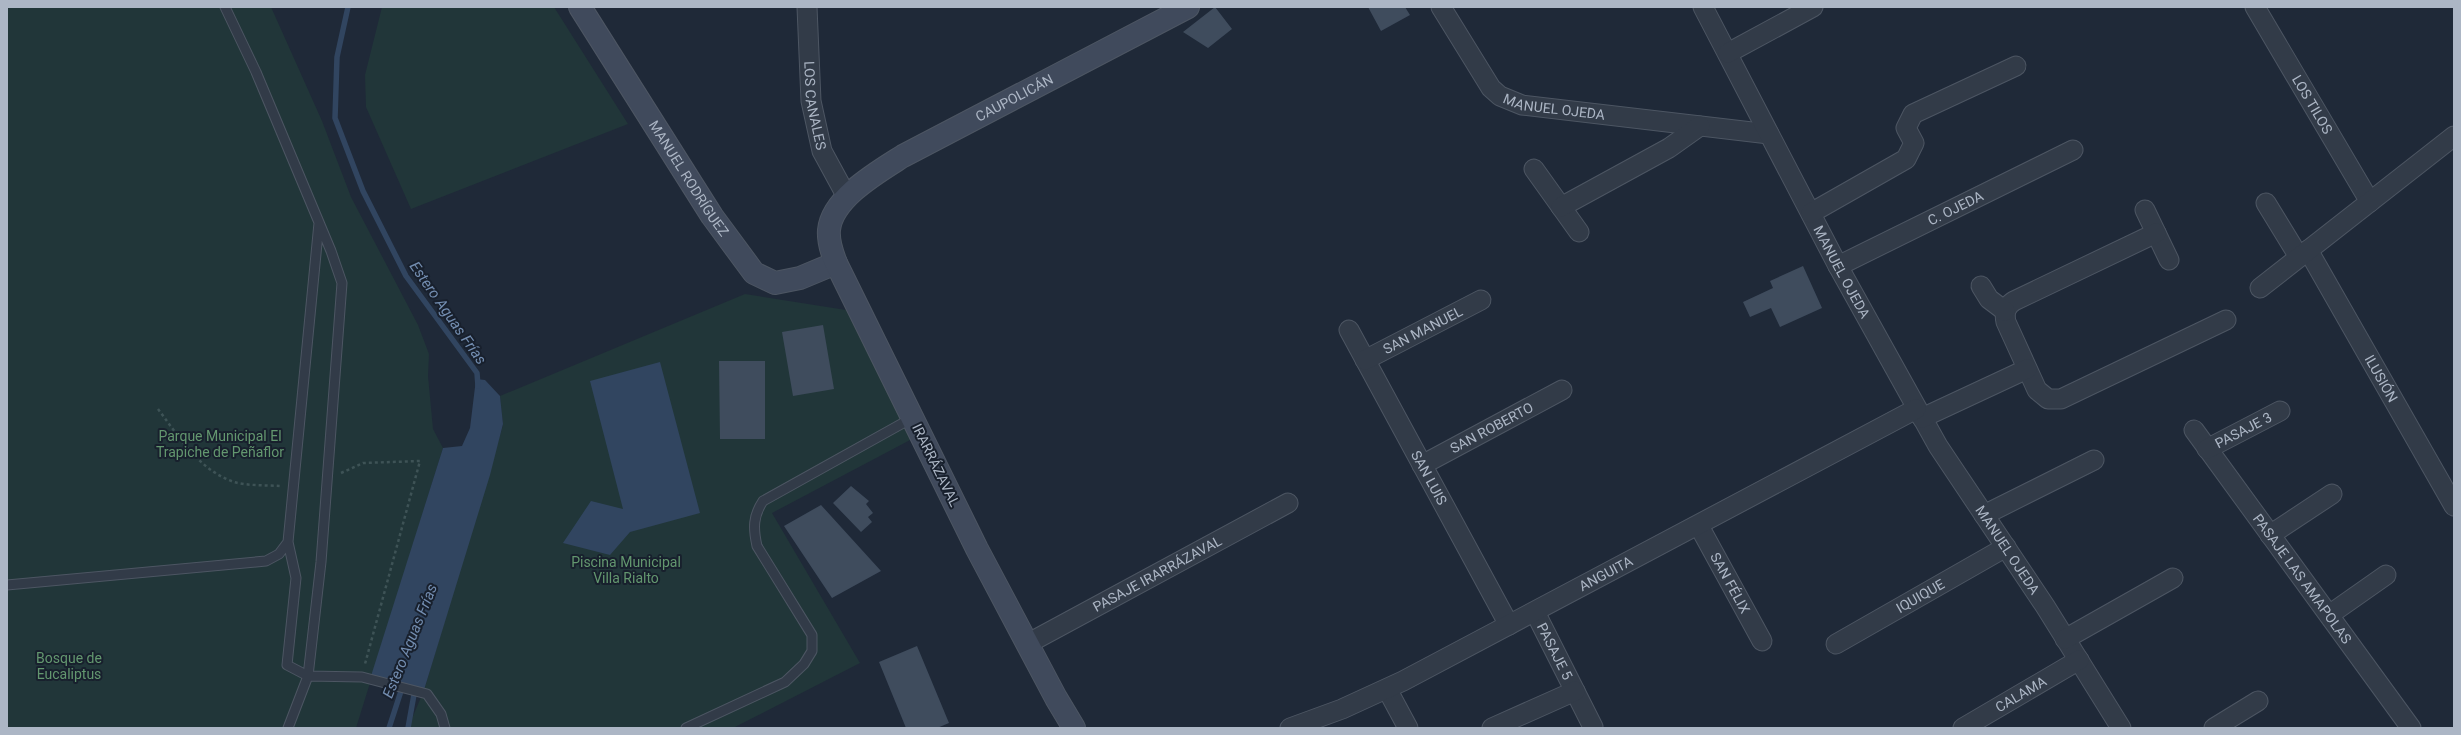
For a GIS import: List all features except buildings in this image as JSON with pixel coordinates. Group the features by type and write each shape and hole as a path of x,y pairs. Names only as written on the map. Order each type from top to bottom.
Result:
{"main road":[{"name":"MANUEL RODRÍGUEZ","path":"580,7 712,216 754,273 775,283 800,278 836,263"},
{"name":"CAUPOLICÁN","path":"847,197 875,174 903,156 1188,7"},
{"name":"IRARRÁZAVAL","path":"847,197 834,212 829,230 830,249 912,418 1027,644 1074,728"}],"street":[{"name":"LOS CANALES","path":"807,7 811,101 822,151 847,197"},
{"name":"MANUEL OJEDA","path":"1441,7 1487,83 1500,96 1510,101 1522,104 1769,134 1838,266 1919,414 1952,469 2006,547 2121,728"},
{"path":"1703,7 1769,134"},
{"path":"1728,53 1813,7"},
{"name":"LOS TILOS","path":"2256,7 2370,202"},
{"path":"1811,213 1906,159 1914,143 1906,128 1914,114 2016,66"},
{"path":"1561,207 1669,148 1700,126"},
{"path":"2260,288 2454,136"},
{"name":"C. OJEDA","path":"1838,266 2073,150"},
{"path":"1534,169 1579,232"},
{"name":"ILUSIÓN","path":"2266,203 2304,254 2454,506"},
{"path":"2145,210 2168,260"},
{"path":"2156,233 2014,301 2005,311 2006,322 2027,369 2042,395 2055,400 2062,398 2226,320"},
{"path":"1982,286 1989,299 2005,311"},
{"name":"SAN MANUEL","path":"1365,360 1481,300"},
{"name":"SAN LUIS","path":"1349,330 1509,626"},
{"name":"ANGUITA","path":"1290,728 1342,709 1387,689 1699,526 1919,414 2027,369"},
{"name":"SAN ROBERTO","path":"1422,465 1562,390"},
{"name":"PASAJE 3","path":"2207,448 2280,411"},
{"name":"PASAJE LAS AMAPOLAS","path":"2194,430 2411,728"},
{"path":"1984,515 2094,460"},
{"path":"2270,535 2332,494"},
{"name":"PASAJE IRARRÁZAVAL","path":"1027,644 1288,503"},
{"name":"SAN FÉLIX","path":"1699,526 1762,641"},
{"name":"IQUIQUE","path":"1836,644 2006,547"},
{"path":"2328,615 2386,576"},
{"path":"2065,639 2174,578"},
{"name":"PASAJE 5","path":"1535,612 1593,727"},
{"name":"CALAMA","path":"1963,728 2079,660"},
{"path":"1387,689 1408,728"},
{"name":"PASAJE 5","path":"1492,728 1575,691"},
{"path":"2214,728 2258,701"}],"lane":[{"path":"225,7 256,72 319,222 342,283 321,562 308,676 288,728"},
{"path":"319,222 288,542 296,578 287,665 308,676 362,677 427,694 441,714 445,728"},
{"path":"686,728 785,682 804,664 812,651 812,635 757,546 754,529 756,511 763,501 912,418"},
{"path":"7,585 266,561 279,554 288,542"}],"path":[{"path":"158,409 191,453 210,471 236,482 293,487"},
{"path":"327,480 363,463 420,461 362,677"}],"green space":[{"name":"Parque Municipal El Trapiche de Peñaflor","path":"7,7 271,7 322,121 351,197 418,325 429,354 428,376 433,429 443,448 356,728 7,728"},
{"path":"382,7 554,7 628,124 411,209 366,107 365,75"},
{"name":"Piscina Municipal Villa Rialto","path":"745,294 846,310 912,439 772,513 860,663 733,728 408,728 424,690 503,425 500,396"}],"water":[{"path":"660,362 700,513 630,532 610,555 563,543 591,501 623,509 590,381"},
{"path":"476,379 485,380 500,396 503,424 490,475 424,690 371,676 443,448 462,446 470,428"}],"waterway":[{"name":"Estero Aguas Frías","path":"348,7 337,57 335,118 363,191 406,276 477,373 478,386"},
{"name":"Estero Aguas Frías","path":"389,728 403,685"},
{"path":"408,728 415,689"}],"park label":[{"name":"Bosque de Eucaliptus","path":"69,666"}]}
